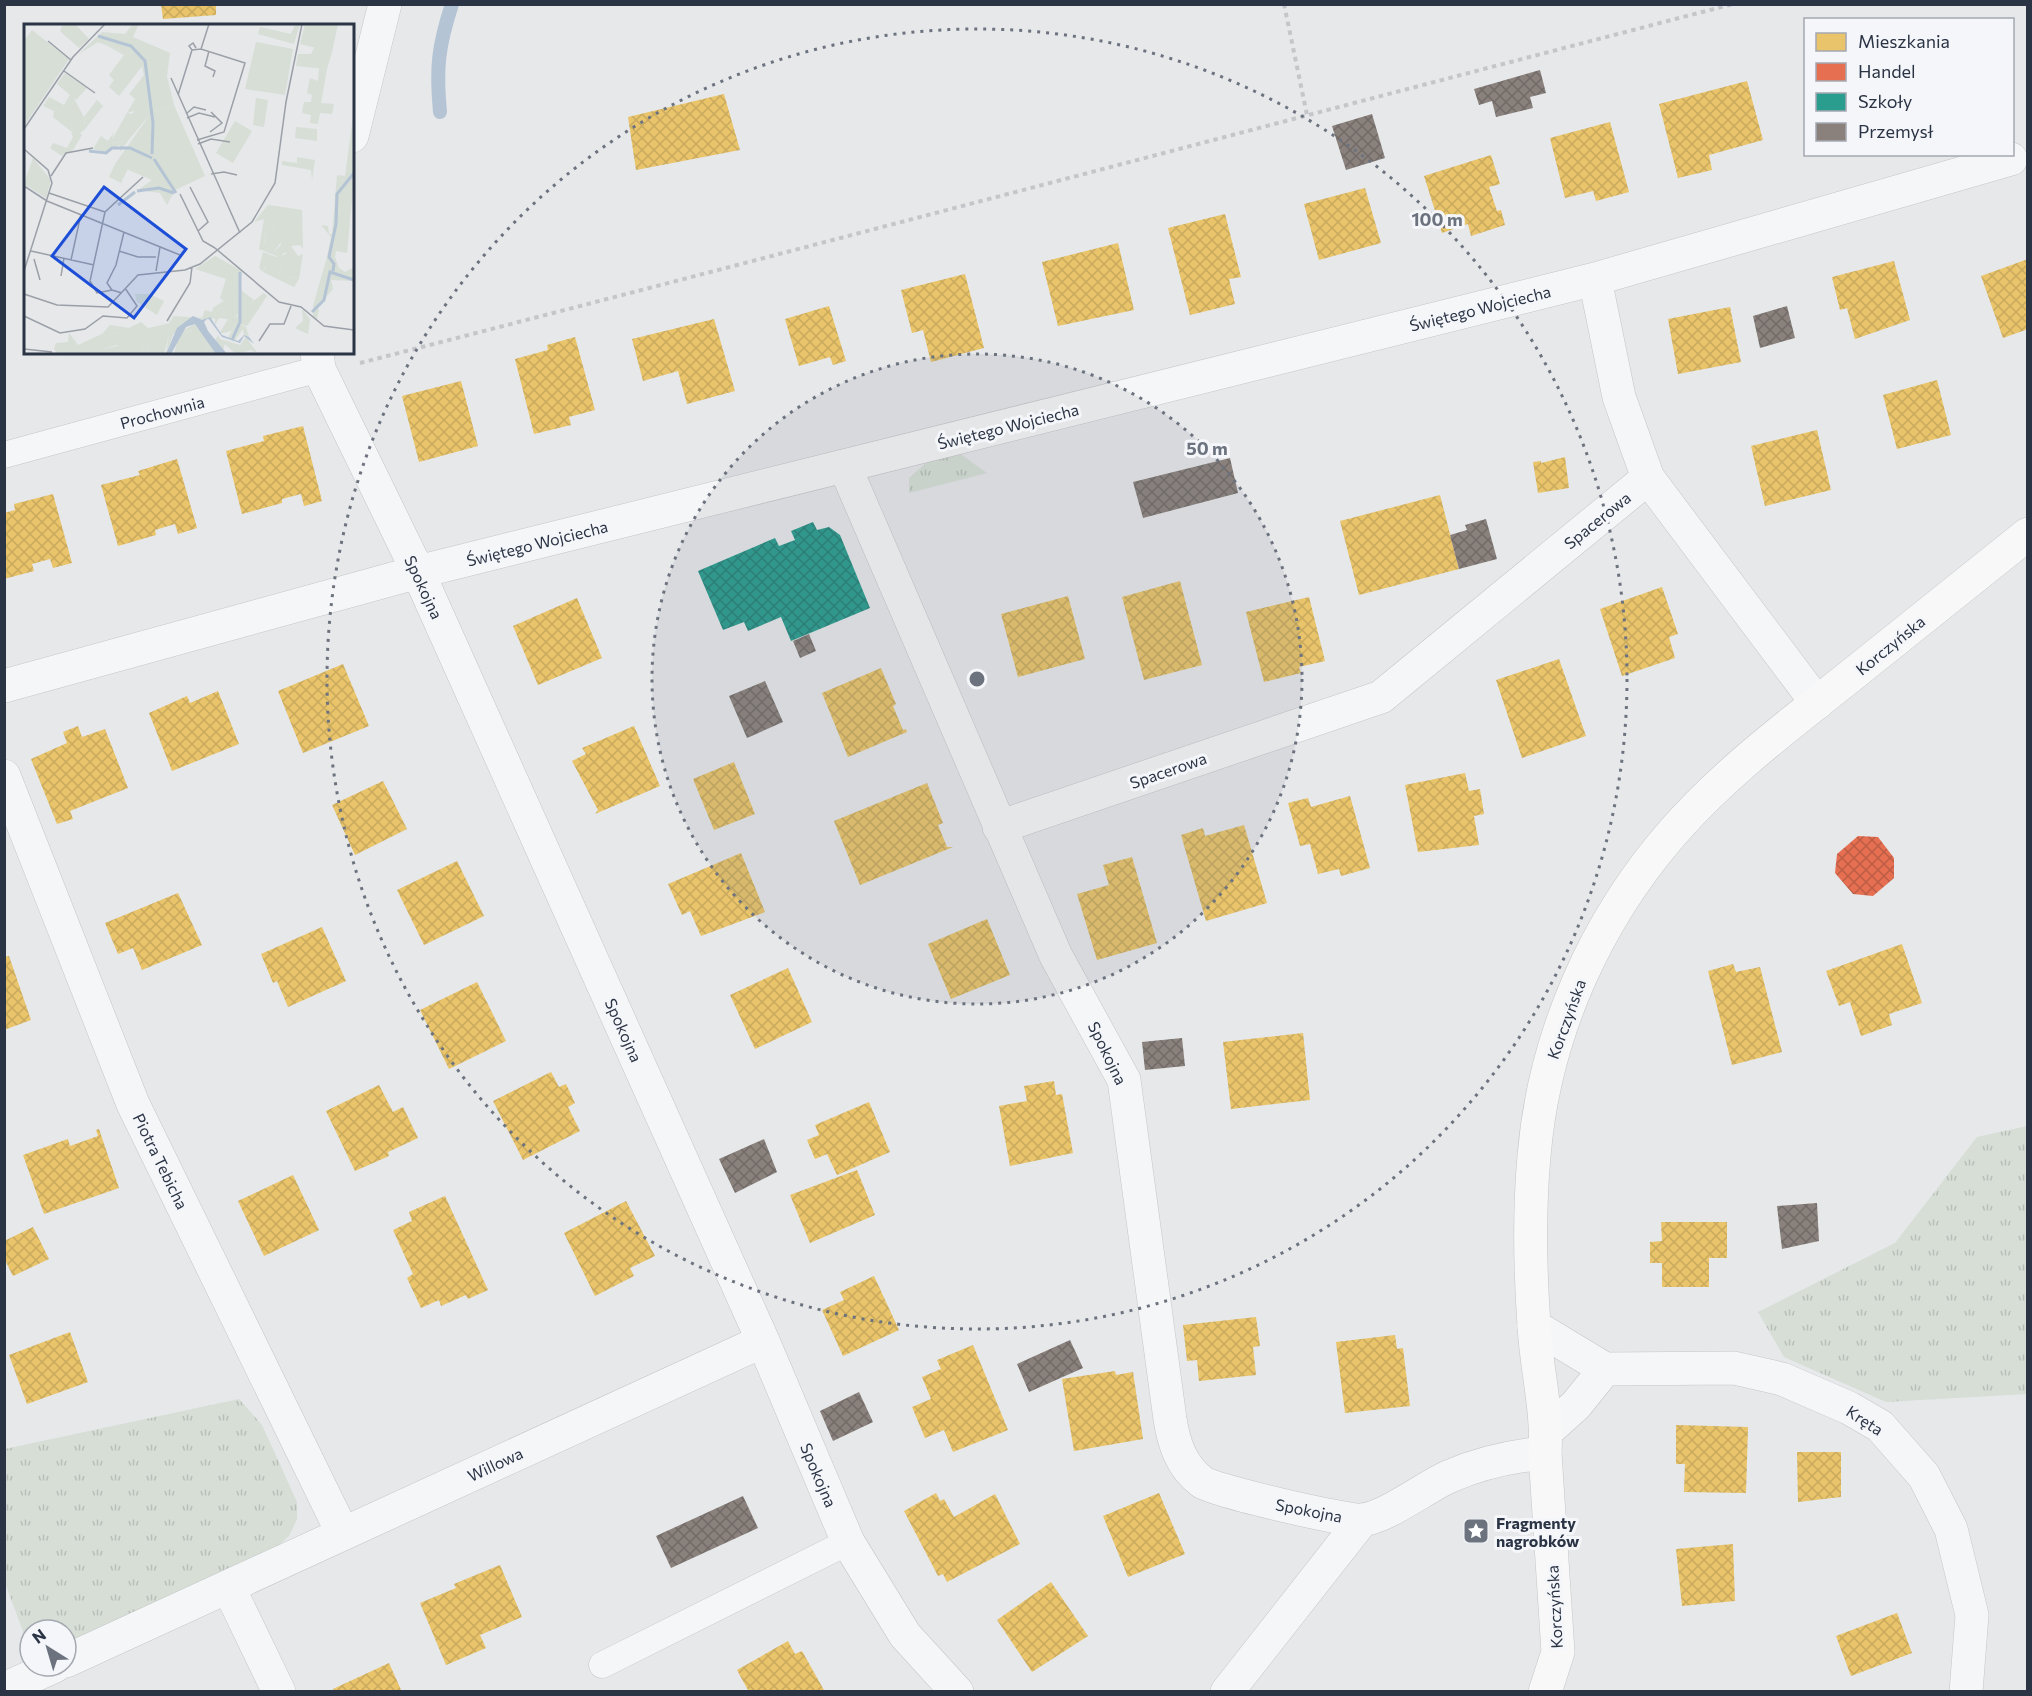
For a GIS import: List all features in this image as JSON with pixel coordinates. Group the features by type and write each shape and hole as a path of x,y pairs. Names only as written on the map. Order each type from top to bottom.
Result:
{"main road":[{"name":"Korczyńska","path":"1545,1692 1558,1652 1546,1442 1534,1326 1531,1228 1538,1120 1550,1062 1579,979 1620,903 1676,829 1730,777 1817,703 2028,534"}],"street":[{"path":"354,128 385,4"},
{"name":"Świętego Wojciecha","path":"4,686 418,572 1595,279 2011,159"},
{"path":"1595,279 1619,398 1648,478 1817,703"},
{"name":"Spokojna","path":"319,365 418,572 763,1341 848,1542 905,1635 957,1692"},
{"path":"845,467 999,827"},
{"name":"Spacerowa","path":"999,827 1381,697 1648,478"},
{"name":"Piotra Tebicha","path":"4,776 133,1104 343,1534"},
{"name":"Spokojna","path":"999,827 1056,956 1125,1080 1174,1445 1187,1467 1203,1484 1235,1494 1362,1520"},
{"path":"1534,1326 1605,1370 1546,1442"},
{"name":"Willowa","path":"78,1656 763,1341"},
{"name":"Kręta","path":"1605,1370 1734,1368 1782,1378 1849,1408 1880,1426 1924,1476 1951,1529 1972,1615 1965,1692"},
{"name":"Spokojna","path":"1227,1692 1362,1520 1390,1509 1448,1477 1546,1442"},
{"path":"229,1588 279,1692"},
{"path":"4,1689 28,1678"}],"lane":[{"name":"Prochownia","path":"4,455 319,365"},
{"path":"602,1665 848,1542"}],"path":[{"path":"1284,4 1307,115"},
{"path":"319,365 1089,175 1307,115 1733,4"}],"green space":[{"path":"938,452 959,453 987,473 909,493 909,478"},
{"path":"2027,1126 2027,1394 1886,1402 1784,1357 1758,1312 1895,1243 1977,1137"},
{"path":"239,1399 262,1425 297,1502 297,1519 289,1536 277,1547 78,1640 78,1618 18,1618 5,1583 5,1449"}],"building: Mieszkania":[{"path":"161,4 216,4 216,15 163,19"},
{"path":"1747,81 1763,140 1709,155 1712,170 1678,178 1659,104"},
{"path":"724,94 740,150 636,170 628,117"},
{"path":"1610,122 1629,192 1596,201 1593,191 1565,198 1550,138"},
{"path":"1491,155 1500,184 1489,187 1497,211 1501,210 1505,225 1471,236 1468,224 1442,233 1424,176"},
{"path":"1365,188 1381,243 1319,260 1304,204"},
{"path":"1225,214 1241,277 1229,279 1235,304 1190,315 1168,228"},
{"path":"1118,243 1134,310 1058,326 1042,262"},
{"path":"2028,259 2028,329 2003,338 1981,276"},
{"path":"1894,261 1910,320 1855,339 1847,308 1840,310 1832,277"},
{"path":"965,274 984,348 931,362 923,330 912,333 901,290"},
{"path":"829,306 846,361 833,365 830,357 799,366 785,319"},
{"path":"1730,307 1741,362 1678,374 1668,319"},
{"path":"714,319 735,391 687,404 678,371 643,381 632,339"},
{"path":"575,337 595,410 569,417 571,425 534,434 515,359 548,350 547,345"},
{"path":"1937,380 1951,435 1897,449 1883,395"},
{"path":"461,381 478,446 419,462 402,396"},
{"path":"303,426 322,501 304,506 301,494 282,499 282,503 242,514 226,451 264,441 263,436"},
{"path":"1817,430 1831,490 1765,506 1751,446"},
{"path":"1565,457 1569,488 1538,493 1533,462 1541,461 1541,463"},
{"path":"177,459 197,528 178,534 175,524 155,530 156,535 118,546 101,485 140,475 138,471"},
{"path":"53,494 72,563 53,568 50,559 32,564 34,571 4,579 4,513 15,510 14,504"},
{"path":"1440,495 1459,569 1359,595 1340,521"},
{"path":"1180,581 1202,665 1144,680 1122,597"},
{"path":"1662,587 1678,634 1669,637 1675,658 1622,676 1600,609"},
{"path":"1068,596 1085,659 1018,677 1001,614"},
{"path":"1309,597 1325,661 1299,667 1301,673 1264,682 1246,612"},
{"path":"577,598 602,658 538,685 513,626"},
{"path":"1559,659 1586,736 1522,758 1496,680"},
{"path":"343,664 369,726 303,753 278,691"},
{"path":"881,668 896,704 893,706 903,730 906,729 907,732 848,757 822,693"},
{"path":"218,691 239,744 172,771 149,713 187,696 190,703"},
{"path":"78,726 82,737 105,729 128,788 70,811 73,819 57,824 31,759 67,743 63,732"},
{"path":"634,726 660,786 595,814 598,810 572,761 586,754 582,748"},
{"path":"734,762 755,814 714,830 693,779"},
{"path":"1465,773 1469,791 1480,789 1484,814 1474,816 1479,845 1418,852 1405,785"},
{"path":"383,781 407,829 355,855 332,805"},
{"path":"927,783 943,823 938,825 947,847 953,847 860,885 834,821"},
{"path":"1350,796 1370,868 1341,876 1339,869 1318,874 1310,844 1300,846 1288,803 1308,798 1311,807"},
{"path":"1244,825 1267,903 1206,921 1181,835 1203,828 1205,836"},
{"path":"741,853 765,912 701,936 690,911 682,915 668,884"},
{"path":"1132,857 1157,943 1097,960 1077,894 1109,885 1103,865"},
{"path":"457,861 484,916 424,945 397,890"},
{"path":"178,893 202,945 142,970 133,948 118,954 105,923"},
{"path":"987,919 1010,975 951,999 928,944"},
{"path":"322,927 346,981 288,1007 277,981 273,983 261,954"},
{"path":"1902,944 1922,1003 1889,1014 1892,1025 1861,1036 1850,1002 1839,1006 1826,971"},
{"path":"9,956 31,1020 4,1030 4,957"},
{"path":"1733,964 1736,972 1760,967 1782,1052 1732,1065 1708,971"},
{"path":"788,968 812,1022 755,1049 730,995"},
{"path":"477,982 506,1041 449,1069 420,1010"},
{"path":"1303,1033 1310,1100 1231,1109 1223,1042"},
{"path":"551,1072 559,1087 566,1084 575,1103 568,1107 580,1131 523,1160 493,1101"},
{"path":"1054,1081 1056,1095 1062,1094 1073,1153 1010,1166 999,1106 1027,1101 1024,1086"},
{"path":"379,1085 393,1112 403,1107 418,1138 388,1152 389,1156 355,1171 326,1111"},
{"path":"869,1102 890,1152 837,1175 827,1154 815,1159 807,1140 819,1135 815,1125"},
{"path":"99,1129 119,1188 44,1214 23,1155 68,1139 70,1146 98,1136 96,1130"},
{"path":"857,1170 875,1215 810,1243 790,1195"},
{"path":"293,1175 319,1230 264,1256 238,1201"},
{"path":"445,1196 488,1290 468,1299 466,1295 441,1306 439,1300 421,1308 407,1278 413,1274 393,1230 412,1221 409,1212"},
{"path":"626,1201 655,1256 630,1268 634,1276 595,1296 564,1233"},
{"path":"1661,1222 1727,1222 1727,1258 1709,1258 1709,1287 1662,1287 1662,1263 1650,1263 1650,1242 1662,1241"},
{"path":"33,1227 49,1259 13,1276 4,1258 4,1241"},
{"path":"874,1276 899,1330 843,1356 822,1310 844,1300 840,1292"},
{"path":"1256,1317 1260,1346 1253,1347 1256,1375 1199,1381 1197,1360 1187,1361 1183,1325"},
{"path":"70,1332 88,1382 27,1404 9,1355"},
{"path":"1395,1335 1397,1349 1403,1348 1410,1406 1345,1413 1336,1342"},
{"path":"973,1345 1008,1430 953,1452 944,1430 925,1438 912,1407 931,1399 922,1377 941,1369 937,1360"},
{"path":"1115,1371 1116,1375 1133,1372 1143,1439 1074,1451 1062,1379"},
{"path":"1676,1425 1748,1427 1746,1493 1684,1492 1685,1464 1676,1464"},
{"path":"1797,1452 1841,1452 1841,1497 1798,1502"},
{"path":"936,1493 940,1501 944,1499 954,1517 995,1494 1020,1544 947,1582 943,1574 938,1576 904,1511"},
{"path":"1159,1493 1185,1554 1128,1577 1103,1516"},
{"path":"1733,1544 1735,1601 1682,1606 1676,1549"},
{"path":"500,1565 522,1617 480,1635 486,1648 446,1665 420,1603 456,1588 454,1584"},
{"path":"1051,1582 1088,1636 1032,1672 997,1620"},
{"path":"1897,1613 1912,1653 1851,1676 1836,1636"},
{"path":"788,1641 795,1654 802,1651 825,1692 749,1692 737,1670"},
{"path":"389,1663 402,1692 335,1692 333,1689"}],"building: Handel":[{"path":"1858,836 1878,837 1894,858 1894,878 1873,896 1853,894 1835,873 1837,854"}],"building: Szkoły":[{"path":"813,522 817,530 829,527 840,535 870,608 791,641 781,617 748,631 744,622 723,630 698,571 775,538 779,546 795,540 791,531"}],"building: Przemysł":[{"path":"1540,70 1546,93 1530,97 1533,108 1496,117 1492,101 1479,105 1474,89"},
{"path":"1372,114 1385,158 1346,170 1332,126"},
{"path":"1787,306 1795,338 1760,348 1753,316"},
{"path":"1230,458 1238,493 1143,518 1133,482"},
{"path":"1486,519 1497,559 1459,569 1450,535 1467,530 1465,525"},
{"path":"809,634 816,651 800,658 793,641"},
{"path":"765,681 783,722 747,738 729,696"},
{"path":"1182,1038 1185,1066 1145,1070 1142,1042"},
{"path":"764,1139 777,1172 735,1193 719,1159"},
{"path":"1817,1203 1819,1241 1782,1249 1777,1206"},
{"path":"1070,1340 1083,1368 1029,1392 1017,1364"},
{"path":"859,1392 873,1422 833,1441 820,1411"},
{"path":"743,1496 758,1528 671,1568 656,1536"}],"waterway":[{"path":"440,112 439,58 452,4"}],"place":[{"name":"Fragmenty nagrobków","path":"1476,1531"}]}
